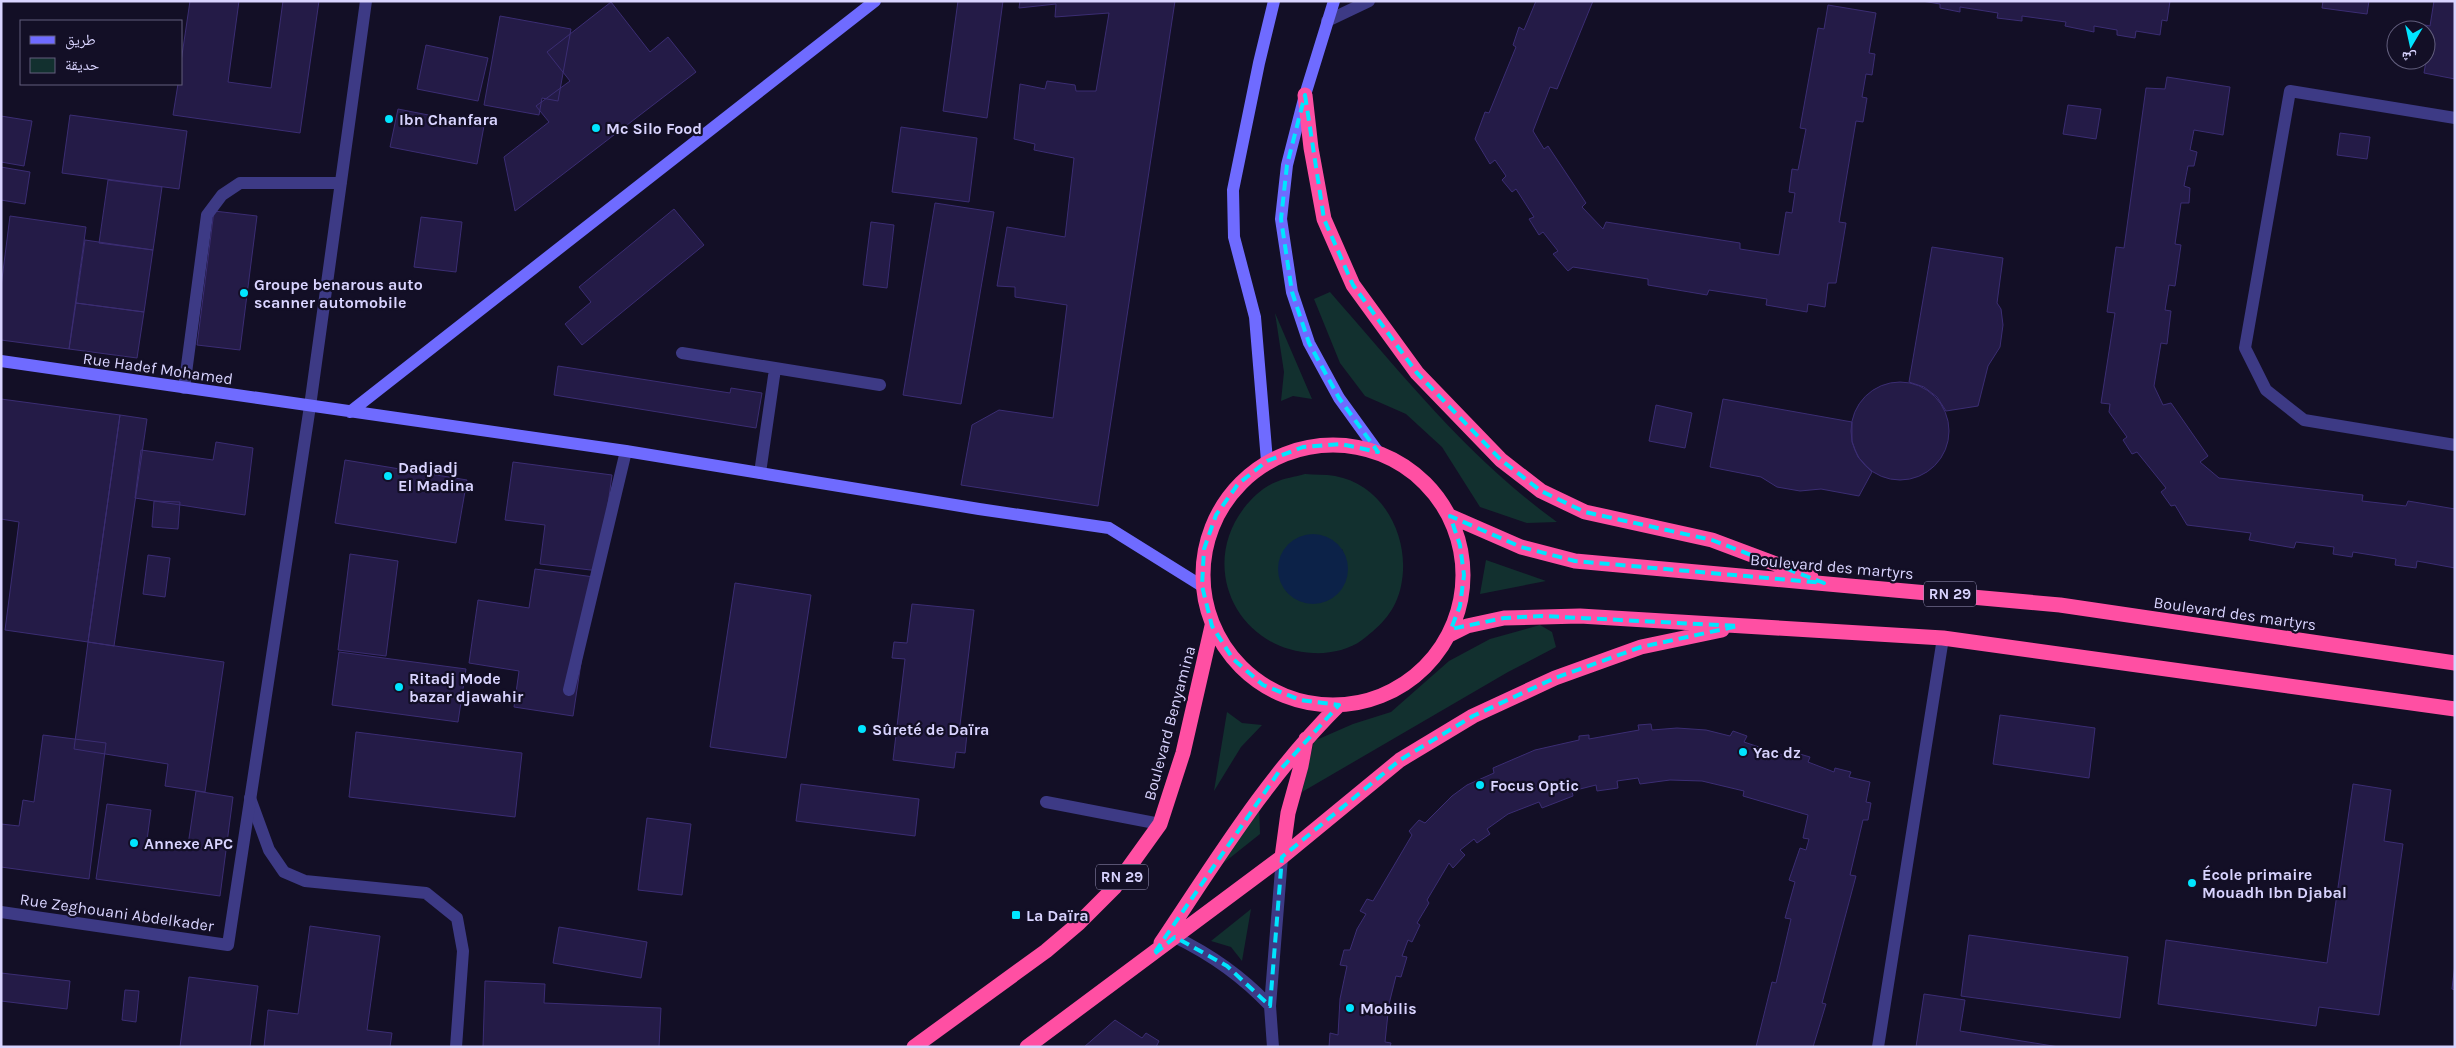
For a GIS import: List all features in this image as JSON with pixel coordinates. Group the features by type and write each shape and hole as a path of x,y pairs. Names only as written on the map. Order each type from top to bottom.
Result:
{"highway":[{"path":"1305,95 1311,148 1324,220 1354,285 1417,373 1501,460 1541,491 1586,512 1712,540 1824,583"},
{"path":"1341,444 1378,452 1420,478 1450,516 1460,545 1464,575 1460,606 1449,635 1430,662 1403,684 1372,699 1339,705 1300,700 1263,685 1233,659 1212,626 1202,586 1204,549 1216,515 1238,484 1267,461 1302,448 1341,444"},
{"name":"Boulevard des martyrs","path":"1450,516 1521,547 1575,561 2060,605 2455,662"},
{"path":"1449,635 1467,626 1504,618 1542,616 1620,618 1943,638 2455,709"},
{"name":"Boulevard Benyamina","path":"914,1047 1046,951 1079,923 1114,888 1160,824 1183,753 1212,626"},
{"path":"1027,1047 1153,955 1282,857 1400,760 1474,716 1555,678 1641,647 1738,626"},
{"path":"1153,955 1251,809 1307,736 1339,705"},
{"path":"1282,857 1288,813 1302,766 1307,736"}],"street":[{"path":"366,1 310,406 250,798 269,850 284,872 305,881 426,893 457,918 462,951 456,1047"},
{"path":"350,412 875,1"},
{"path":"1267,461 1255,318 1234,237 1233,190 1258,63 1274,1"},
{"path":"1334,1 1305,95 1287,165 1281,219 1292,292 1309,342 1339,398 1378,452"},
{"path":"1327,21 1369,1"},
{"path":"2455,118 2290,92 2245,348 2266,390 2304,420 2455,445"},
{"path":"184,388 207,215 222,195 240,183 341,183"},
{"path":"682,353 880,386"},
{"name":"Rue Hadef Mohamed","path":"1,361 626,451 979,510 1109,528 1202,586"},
{"path":"760,473 775,369"},
{"path":"568,690 626,451"},
{"path":"1878,1047 1943,638"},
{"name":"Rue Zeghouani Abdelkader","path":"1,912 228,945 250,798"},
{"path":"1046,802 1160,824"},
{"path":"1273,1047 1270,1006 1282,857"},
{"path":"1176,937 1227,966 1250,984 1270,1006"}],"highlighted area":[{"path":"1305,95 1324,219 1353,285 1417,373 1501,460 1541,491 1585,512 1712,540 1824,583 1575,561 1521,547 1450,516 1460,545 1464,575 1460,606 1451,629 1504,618 1542,616 1738,626 1641,647 1555,678 1473,716 1400,760 1282,857 1270,1006 1227,966 1175,937 1153,955 1280,770 1339,705 1300,700 1263,685 1233,659 1212,626 1202,586 1204,549 1216,515 1238,484 1267,461 1303,447 1341,444 1378,452 1339,398 1309,343 1292,292 1281,219 1287,165"}],"green space":[{"path":"1330,292 1410,384 1465,443 1494,471 1557,522 1527,523 1480,507 1442,447 1406,414 1365,396 1340,363 1314,299"},
{"path":"1275,313 1312,399 1293,396 1281,401 1284,372"},
{"path":"1305,474 1335,476 1353,481 1368,491 1390,517 1398,533 1402,551 1401,586 1392,610 1376,629 1362,640 1345,649 1326,653 1313,653 1287,648 1264,638 1246,622 1233,602 1226,579 1225,556 1231,531 1244,508 1254,497 1271,484 1282,479","holes":["1342,549 1346,564 1345,577 1341,588 1333,596 1323,601 1311,602 1298,599 1286,591"]},
{"path":"1486,560 1546,581 1480,594"},
{"path":"1540,625 1552,632 1556,647 1508,672 1302,792 1314,741 1353,724 1391,712 1449,661 1490,639"},
{"path":"1227,712 1242,723 1262,725 1241,747 1214,791"},
{"path":"1259,804 1260,834 1221,865"},
{"path":"1251,909 1242,961 1231,947 1211,941"}],"water":[{"path":"1313,534 1326,537 1338,544 1345,556 1348,569 1345,582 1338,594 1326,601 1313,604 1300,601 1288,594 1281,582 1278,569 1281,556 1288,544 1300,537"}],"building":[{"path":"190,1 239,1 228,82 271,88 283,1 319,1 300,133 173,115 178,85 182,85 182,55"},
{"path":"958,1 1003,1 987,118 943,111"},
{"path":"1020,1 1175,1 1098,506 961,485 972,425 999,410 1053,418 1067,305 1015,297 1015,287 997,286 1007,227 1065,237 1074,158 1034,150 1035,144 1014,139 1020,84 1045,89 1047,81 1075,85 1076,91 1096,91 1109,13 1055,17 1056,4 1019,8"},
{"path":"1536,1 1593,1 1557,89 1550,87 1533,131 1544,149 1548,146 1586,203 1582,207 1603,229 1606,222 1740,243 1740,249 1779,255 1786,212 1792,213 1795,193 1789,192 1792,169 1798,170 1806,129 1800,128 1818,28 1824,29 1828,5 1876,13 1869,53 1875,54 1872,75 1866,74 1862,97 1867,98 1863,122 1856,121 1839,222 1846,223 1836,283 1828,283 1825,307 1808,304 1807,312 1766,305 1767,299 1709,290 1707,295 1648,285 1648,279 1573,267 1568,271 1553,254 1558,251 1543,232 1539,235 1529,219 1534,217 1516,189 1512,192 1502,180 1506,176 1495,160 1490,164 1475,139 1485,112 1489,113 1516,47 1513,45 1519,27 1524,30"},
{"path":"1922,1 2170,1 2167,21 2162,20 2160,35 2136,31 2135,38 2117,35 2117,30 2094,26 2094,32 2065,26 2066,22 2022,16 2022,21 1997,18 1998,13 1960,7 1960,12 1940,8 1940,4"},
{"path":"2323,1 2369,1 2367,14 2322,8"},
{"path":"2434,1 2455,1 2455,79 2424,73 2424,70 2436,70 2436,20 2431,20"},
{"path":"611,2 650,52 668,37 696,72 515,211 504,157 549,122 536,106 570,81 547,52"},
{"path":"500,16 571,29 558,101 542,98 539,115 484,105"},
{"path":"426,45 488,58 478,101 417,89"},
{"path":"2167,77 2230,87 2223,135 2194,130 2190,150 2197,152 2194,166 2188,166 2184,186 2190,188 2189,203 2181,203 2175,244 2181,245 2175,286 2169,285 2165,310 2171,311 2167,344 2161,343 2154,386 2163,405 2171,403 2208,456 2200,462 2219,478 2363,495 2362,501 2406,506 2408,501 2455,509 2455,568 2417,561 2416,568 2395,565 2396,559 2353,552 2352,557 2333,554 2334,547 2296,542 2294,548 2249,540 2251,533 2187,525 2175,505 2171,506 2161,492 2166,488 2137,452 2132,454 2123,440 2127,437 2109,412 2110,404 2101,403 2115,313 2107,312 2116,247 2124,248 2146,88 2165,89"},
{"path":"2068,105 2101,109 2096,139 2063,134"},
{"path":"398,109 484,126 477,164 390,147"},
{"path":"70,115 187,131 179,189 62,173"},
{"path":"1,116 32,121 24,166 1,162"},
{"path":"901,127 977,138 969,202 892,192"},
{"path":"2340,133 2370,137 2367,159 2337,155"},
{"path":"1,167 30,172 25,204 1,200"},
{"path":"108,180 162,187 153,250 99,243"},
{"path":"935,203 994,212 961,404 903,395"},
{"path":"674,209 704,245 582,345 565,324 591,302 579,287"},
{"path":"214,211 257,216 240,350 197,345"},
{"path":"10,216 86,227 69,349 1,340 1,287"},
{"path":"421,217 462,222 456,272 414,267"},
{"path":"871,222 894,225 887,288 863,285"},
{"path":"85,240 153,250 144,312 76,303"},
{"path":"1932,247 2003,258 1997,303 2001,309 2003,325 2000,347 1988,366 1978,406 1946,411 1937,397 1924,387 1909,382"},
{"path":"76,303 144,312 137,358 69,349"},
{"path":"558,366 730,393 731,388 762,393 756,428 554,395"},
{"path":"1900,382 1919,385 1935,396 1946,412 1949,431 1946,450 1935,466 1919,477 1900,480 1881,477 1865,466 1854,450 1851,431 1854,412 1865,396 1881,385"},
{"path":"1,399 120,415 88,642 5,630 19,522 1,519"},
{"path":"1723,399 1852,422 1852,442 1858,457 1872,472 1859,496 1821,489 1800,491 1777,487 1761,477 1710,467"},
{"path":"1656,405 1692,413 1685,448 1649,441"},
{"path":"120,415 147,419 114,646 88,642"},
{"path":"216,442 253,448 245,515 135,498 141,450 213,460"},
{"path":"345,460 467,480 456,543 335,523"},
{"path":"513,462 612,475 599,571 540,564 545,525 505,520"},
{"path":"154,501 180,502 178,529 152,527"},
{"path":"350,554 398,561 386,656 338,650"},
{"path":"148,555 170,558 165,597 143,594"},
{"path":"535,569 594,577 573,716 514,707 519,671 469,663 478,600 529,608"},
{"path":"735,583 811,595 786,758 710,747"},
{"path":"912,604 974,610 959,733 967,734 965,753 956,752 954,768 893,760 905,659 892,658 894,642 907,643"},
{"path":"88,642 224,662 205,792 165,786 168,764 74,749"},
{"name":"Ritadj Mode bazar djawahir","path":"339,652 466,669 458,722 332,705"},
{"path":"2000,715 2095,728 2089,778 1993,764"},
{"path":"1651,724 1652,730 1677,728 1706,730 1730,736 1733,731 1747,736 1744,742 1792,758 1793,752 1810,757 1808,762 1834,772 1835,768 1851,772 1849,777 1870,782 1866,802 1871,803 1868,820 1863,820 1850,875 1856,876 1822,1003 1826,1004 1813,1047 1756,1047 1772,982 1776,983 1791,919 1785,918 1795,882 1789,880 1800,848 1806,850 1809,839 1803,838 1808,815 1743,796 1744,791 1702,781 1670,780 1640,784 1638,778 1617,781 1618,788 1597,791 1596,785 1572,791 1573,796 1542,808 1539,802 1508,814 1487,829 1490,834 1477,843 1474,839 1460,850 1465,855 1453,868 1449,863 1427,900 1429,903 1417,923 1420,925 1412,942 1408,940 1402,956 1407,957 1401,977 1396,976 1389,1004 1385,1042 1391,1043 1390,1047 1329,1047 1330,1033 1338,1035 1340,999 1347,966 1340,965 1344,950 1350,950 1357,929 1366,914 1360,911 1367,899 1373,901 1412,835 1409,831 1419,820 1425,823 1452,796 1467,785 1494,773 1493,768 1535,750 1579,740 1579,736 1589,735 1589,739 1639,730 1638,725"},
{"path":"356,732 522,753 515,817 349,797"},
{"path":"43,735 106,743 89,879 1,867 1,824 19,826 23,800 34,802"},
{"path":"801,784 919,799 915,836 796,821"},
{"path":"2353,784 2391,790 2384,841 2403,844 2379,1015 2319,1007 2316,1026 2158,1004 2166,940 2327,963"},
{"name":"Annexe APC","path":"196,791 233,797 220,896 96,879 107,804 151,810 147,840 188,845"},
{"path":"647,818 691,824 682,895 638,890"},
{"path":"310,926 380,936 367,1030 392,1033 390,1047 264,1047 268,1010 298,1014"},
{"path":"559,927 647,942 641,978 553,963"},
{"path":"1969,935 2128,957 2120,1018 1961,996"},
{"path":"2455,964 2455,990 2452,989"},
{"path":"1,973 70,981 67,1009 1,1001"},
{"path":"189,977 258,986 250,1047 180,1047"},
{"path":"485,981 545,984 544,1003 661,1008 659,1047 483,1047"},
{"path":"125,990 139,991 136,1022 122,1020"},
{"path":"1924,994 1965,1000 1960,1031 2059,1047 1916,1047"},
{"path":"1115,1020 1142,1038 1146,1033 1159,1041 1156,1047 1084,1047"}],"place":[{"name":"Ibn Chanfara","path":"389,119"},
{"name":"Mc Silo Food","path":"596,128"},
{"name":"Groupe benarous auto scanner automobile","path":"244,293"},
{"name":"Dadjadj El Madina","path":"388,476"},
{"name":"Ritadj Mode bazar djawahir","path":"399,687"},
{"name":"Sûreté de Daïra","path":"862,729"},
{"name":"Yac dz","path":"1743,752"},
{"name":"Focus Optic","path":"1480,785"},
{"name":"Annexe APC","path":"134,843"},
{"name":"École primaire Mouadh Ibn Djabal","path":"2192,883"},
{"name":"La Daïra","path":"1016,915"},
{"name":"Mobilis","path":"1350,1008"}]}
